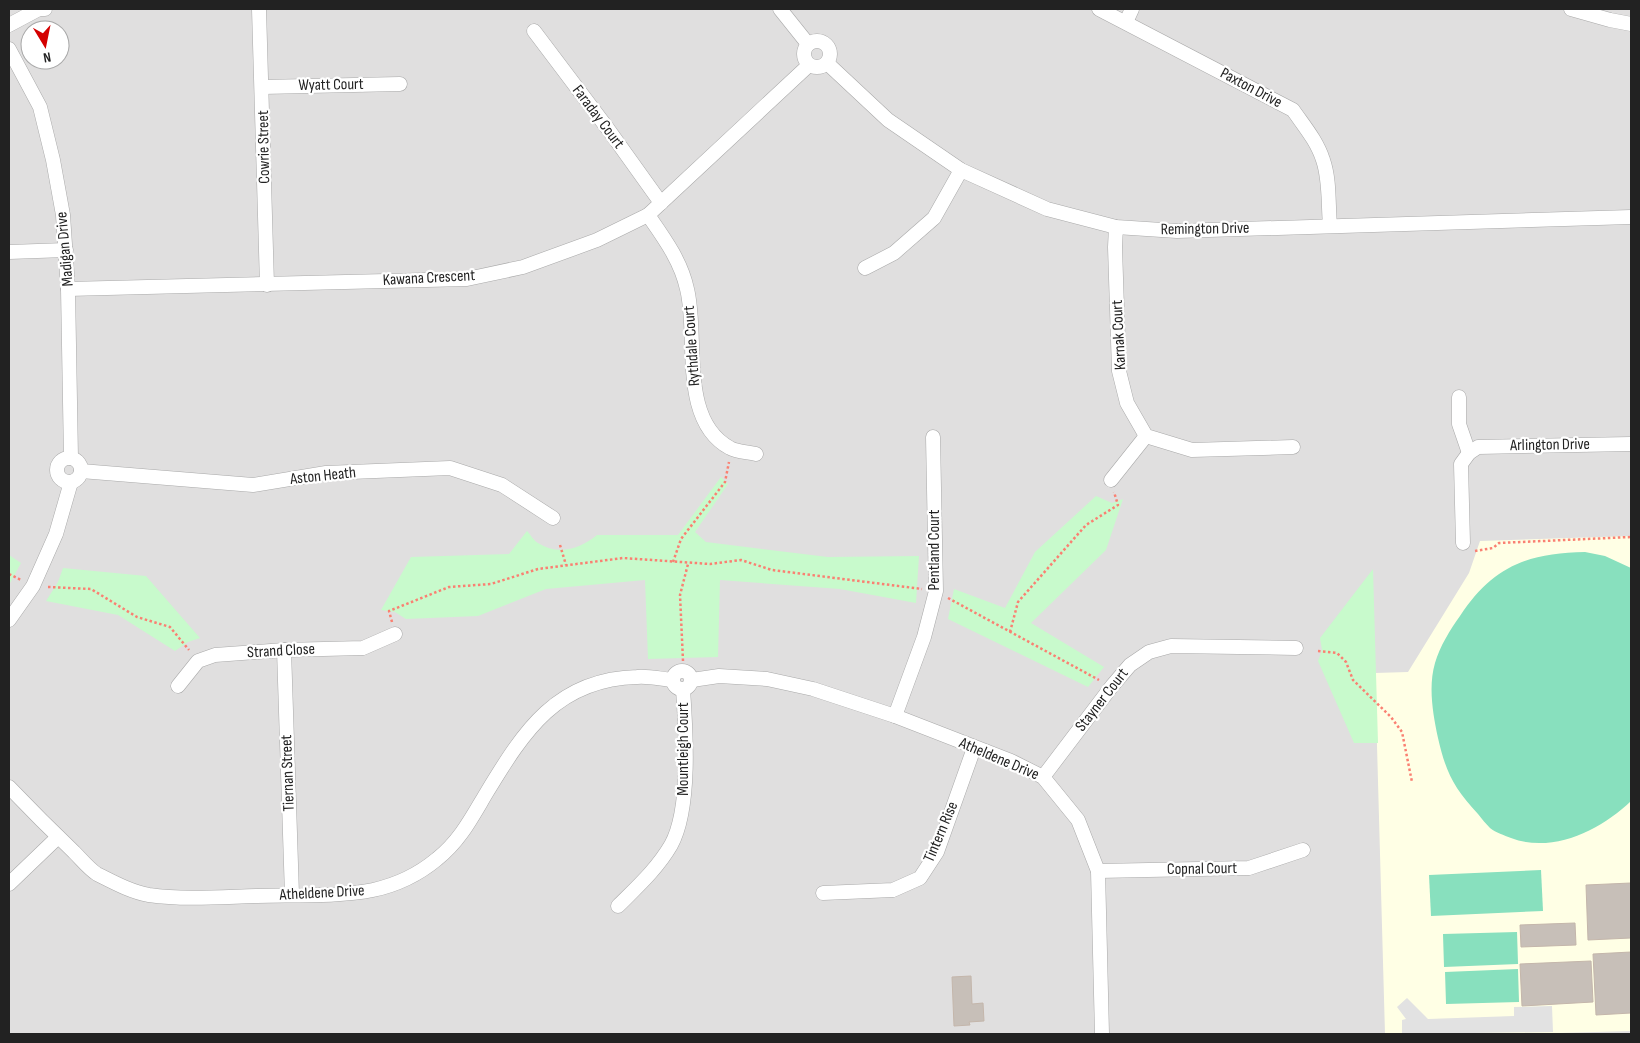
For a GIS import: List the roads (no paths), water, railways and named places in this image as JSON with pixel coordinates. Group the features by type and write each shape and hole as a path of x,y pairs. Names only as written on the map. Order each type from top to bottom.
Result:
{"street":[{"path":"9,26 39,9 45,9"},
{"name":"Cowrie Street","path":"259,9 267,285"},
{"path":"780,9 808,44"},
{"name":"Paxton Drive","path":"1099,9 1293,110 1314,140 1323,160 1327,177 1330,225"},
{"path":"1126,22 1132,9"},
{"path":"1571,9 1631,24"},
{"name":"Faraday Court","path":"534,32 608,129 661,203"},
{"path":"816,40 828,45 830,54 827,63 818,67 809,65 803,53 808,44 816,40"},
{"name":"Madigan Drive","path":"9,49 40,107 53,160 63,215 68,289 71,458"},
{"name":"Remington Drive","path":"827,63 888,120 961,170 1047,209 1116,227 1177,231 1631,217"},
{"name":"Kawana Crescent","path":"68,289 467,279 523,267 597,240 648,214 809,65"},
{"name":"Wyatt Court","path":"262,87 400,84"},
{"path":"865,268 894,253 934,218 961,170"},
{"name":"Rythdale Court","path":"648,214 671,249 681,268 688,290 694,388 698,406 705,422 716,438 731,449 756,454"},
{"name":"Karnak Court","path":"1116,227 1119,371 1127,403 1146,436"},
{"path":"9,252 66,250"},
{"path":"1459,397 1459,424 1470,453 1461,464 1463,543"},
{"path":"1111,480 1146,436 1192,450 1293,447"},
{"name":"Pentland Court","path":"895,716 924,637 936,591 933,437"},
{"name":"Arlington Drive","path":"1470,453 1478,447 1631,444"},
{"path":"67,458 71,458 79,463 81,471 78,478 71,482 62,480 58,472 59,463 67,458"},
{"name":"Aston Heath","path":"81,471 253,486 326,472 450,468 502,485 553,518"},
{"path":"9,620 33,586 56,534 71,482"},
{"name":"Strand Close","path":"178,686 198,661 215,655 284,650 363,648 395,634"},
{"name":"Stayner Court","path":"1043,776 1112,686 1130,665 1149,652 1171,646 1296,648"},
{"name":"Tiernan Street","path":"284,650 292,895"},
{"name":"Atheldene Drive","path":"9,787 95,873 147,895 173,898 292,895 373,890 416,874 437,860 454,844 469,825 520,740 547,710 588,686 612,679 638,676 683,683 719,676 767,679 813,689 895,716 1011,761 1043,776 1078,820 1098,871 1102,1034"},
{"name":"Mountleigh Court","path":"618,906 654,870 672,844 681,816 686,786 683,683"},
{"name":"Tintern Rise","path":"823,893 894,890 920,878 937,852 974,748"},
{"path":"9,884 58,836"},
{"name":"Copnal Court","path":"1098,871 1249,868 1303,850"}]}
